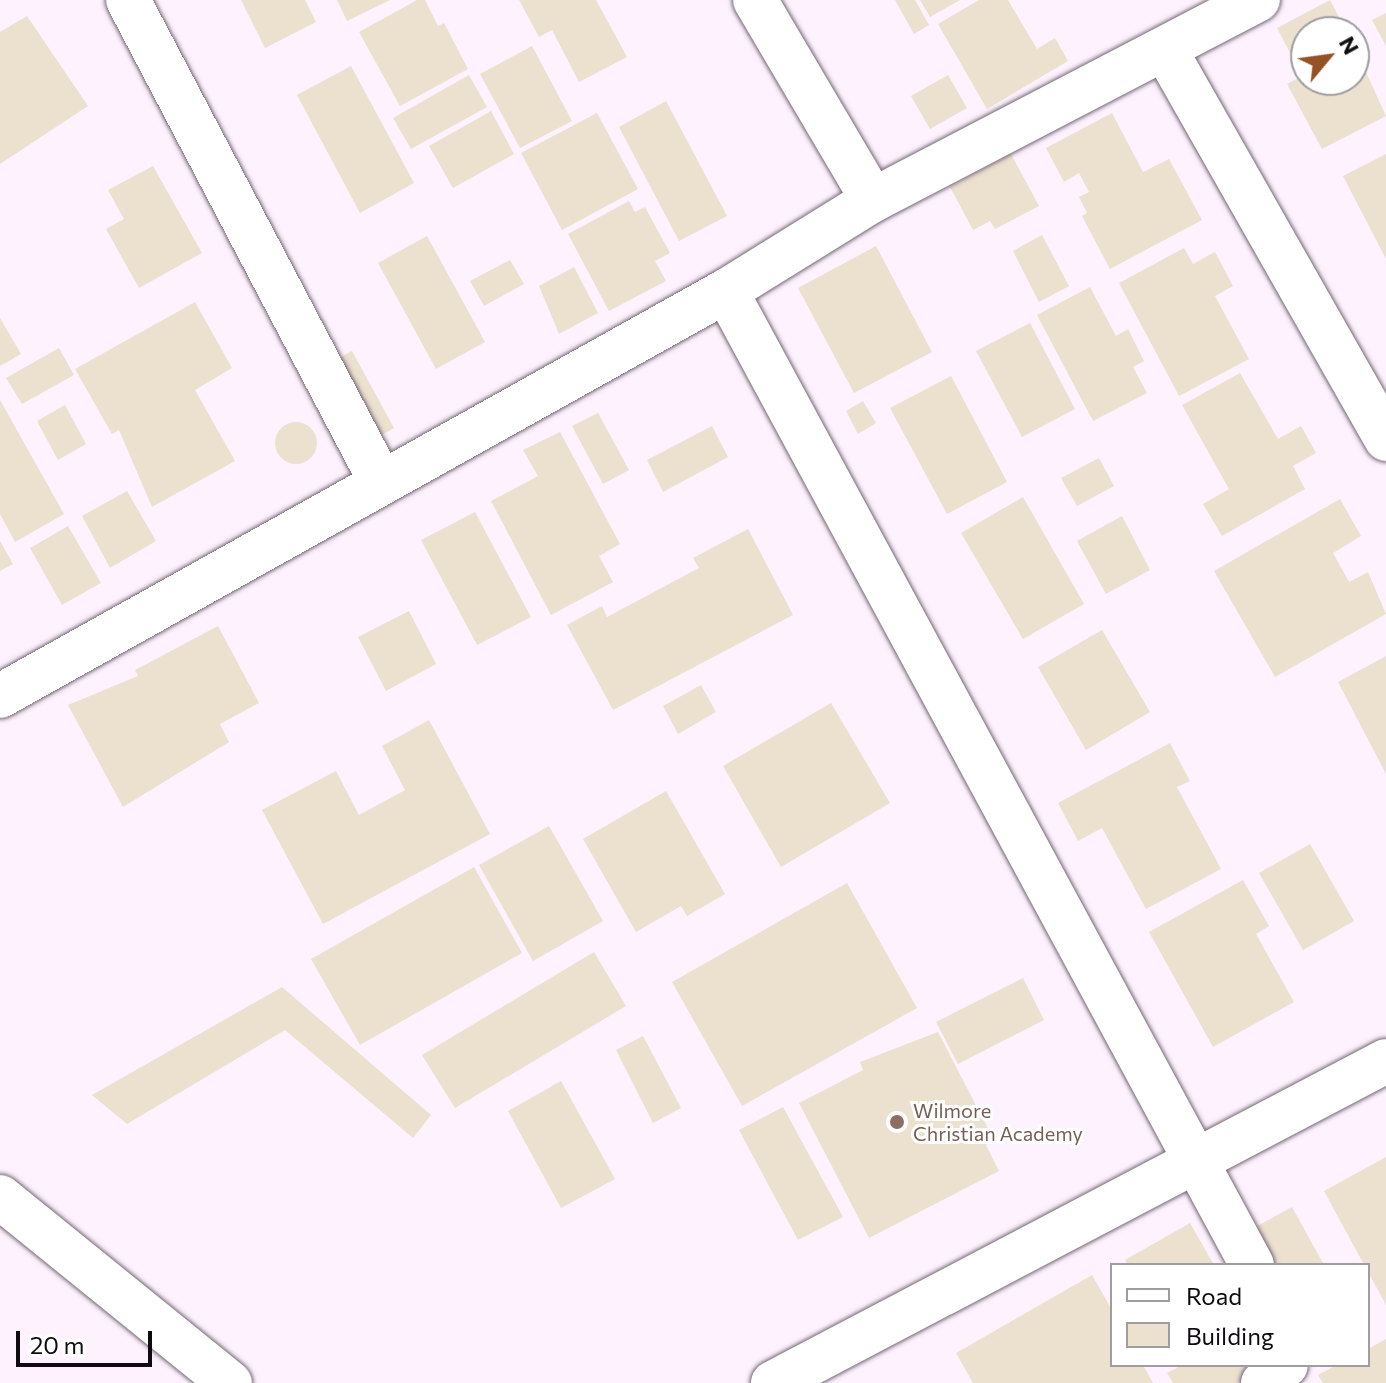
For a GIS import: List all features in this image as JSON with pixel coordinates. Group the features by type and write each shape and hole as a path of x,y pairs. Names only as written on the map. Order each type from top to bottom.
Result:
{"street":[{"path":"128,0 381,482"},
{"path":"755,0 873,200"},
{"path":"0,696 726,291 873,200 1167,53 1258,0"},
{"path":"1167,53 1386,439"},
{"path":"726,291 1199,1160 1251,1263"},
{"path":"773,1383 1386,1061"},
{"path":"2,1202 230,1383"},
{"path":"1263,1383 1283,1367"}],"building":[{"path":"241,0 305,0 316,22 265,48"},
{"path":"337,0 390,0 347,21"},
{"path":"417,0 425,0 438,26 444,23 468,69 400,106 359,32"},
{"path":"519,0 596,0 627,57 579,82 552,30 539,37"},
{"path":"895,0 915,0 929,25 914,34"},
{"path":"920,0 960,0 930,17"},
{"path":"979,0 1008,0 1037,49 1055,38 1068,61 987,109 938,24"},
{"path":"1330,0 1338,16 1300,16"},
{"path":"1386,13 1386,46 1372,20"},
{"path":"27,16 88,106 0,164 0,32"},
{"path":"1290,21 1290,53 1277,28"},
{"path":"532,46 572,121 520,148 480,74"},
{"path":"351,66 414,183 360,213 297,95"},
{"path":"469,75 487,107 411,149 393,118"},
{"path":"948,75 967,108 930,129 911,96"},
{"path":"1370,81 1386,116 1322,149 1293,96 1370,96"},
{"path":"666,101 727,216 679,241 619,127"},
{"path":"491,111 514,154 453,188 429,146"},
{"path":"597,113 638,189 562,230 521,153"},
{"path":"1112,113 1143,172 1169,159 1202,220 1110,269 1082,216 1087,213 1079,197 1089,192 1079,173 1064,182 1046,148"},
{"path":"1011,154 1039,206 995,229 990,221 973,230 950,187"},
{"path":"1386,154 1386,259 1343,176"},
{"path":"153,166 202,253 139,288 106,229 124,219 108,190"},
{"path":"629,201 635,212 645,207 670,253 655,261 666,281 609,311 568,234"},
{"path":"1042,235 1069,286 1039,302 1013,251"},
{"path":"427,236 485,342 436,369 378,263"},
{"path":"876,246 932,352 854,393 798,288"},
{"path":"1184,248 1193,264 1215,252 1233,286 1215,296 1249,359 1179,396 1119,283"},
{"path":"510,260 524,284 484,306 470,281"},
{"path":"574,267 598,313 559,334 539,286"},
{"path":"1090,287 1116,336 1128,329 1144,361 1133,367 1147,393 1093,421 1037,315"},
{"path":"195,302 232,368 195,390 235,461 152,507 119,430 112,434 75,369"},
{"path":"0,318 21,354 0,366"},
{"path":"1030,323 1075,409 1022,437 976,351"},
{"path":"59,348 74,375 22,404 6,378"},
{"path":"352,351 394,428 368,443 325,366"},
{"path":"1240,373 1278,439 1301,426 1316,453 1293,466 1305,489 1222,536 1203,504 1229,489 1182,405"},
{"path":"951,376 1007,482 947,514 890,408"},
{"path":"0,400 64,514 15,542 0,514"},
{"path":"863,401 876,423 858,434 846,411"},
{"path":"65,405 86,444 58,460 37,421"},
{"path":"598,413 629,470 603,484 572,426"},
{"path":"296,422 311,428 317,443 311,458 296,464 281,458 275,443 281,428"},
{"path":"712,426 728,457 663,492 647,460"},
{"path":"560,432 620,544 599,556 613,582 551,615 491,501 538,476 523,450"},
{"path":"1099,458 1114,486 1077,506 1061,478"},
{"path":"127,491 156,541 110,568 82,516"},
{"path":"1023,497 1084,604 1023,639 961,533"},
{"path":"1340,499 1361,536 1333,553 1349,582 1368,572 1386,614 1275,677 1214,571"},
{"path":"475,512 531,617 477,645 421,540"},
{"path":"1122,516 1150,570 1106,594 1077,541"},
{"path":"68,526 101,583 62,605 30,548"},
{"path":"748,529 793,615 613,710 567,625 602,606 607,617 699,568 693,558"},
{"path":"0,541 13,564 0,571"},
{"path":"409,611 436,664 386,691 358,637"},
{"path":"218,626 259,703 220,724 229,742 123,807 68,705 138,676 135,670"},
{"path":"1102,630 1150,712 1086,750 1038,667"},
{"path":"1386,656 1386,774 1338,682"},
{"path":"701,685 716,712 678,734 663,706"},
{"path":"831,703 890,803 781,867 723,766"},
{"path":"429,720 490,834 323,924 262,810 336,771 359,815 405,790 382,746"},
{"path":"1170,743 1190,781 1177,787 1221,869 1146,909 1102,828 1078,841 1058,803"},
{"path":"666,791 725,894 687,916 681,906 636,932 583,839"},
{"path":"549,826 603,921 533,961 479,865"},
{"path":"1310,844 1354,921 1303,950 1259,873"},
{"path":"474,867 522,953 360,1045 311,959"},
{"path":"1243,880 1269,926 1256,934 1294,1002 1213,1047 1149,932"},
{"path":"847,883 917,1008 742,1106 672,982"},
{"path":"594,952 626,1006 455,1108 422,1055"},
{"path":"1023,978 1044,1020 958,1064 936,1022"},
{"path":"282,987 431,1115 413,1138 285,1030 127,1124 92,1095"},
{"name":"Wilmore Christian Academy","path":"938,1032 994,1140 986,1145 999,1171 869,1238 799,1103 863,1070 860,1062"},
{"path":"643,1036 681,1108 653,1123 616,1050"},
{"path":"561,1081 615,1179 561,1208 508,1111"},
{"path":"783,1107 843,1217 798,1240 739,1130"},
{"path":"1386,1157 1386,1305 1370,1276 1370,1263 1363,1263 1324,1191"},
{"path":"1292,1207 1323,1263 1266,1263 1248,1231"},
{"path":"1190,1223 1213,1263 1127,1263 1125,1260"},
{"path":"1092,1275 1110,1306 1110,1367 1144,1367 1153,1383 973,1383 956,1353"},
{"path":"1386,1339 1386,1383 1323,1383 1318,1375 1333,1367 1370,1367 1370,1348"},
{"path":"1178,1367 1265,1367 1237,1383 1173,1383 1167,1373"}],"place":[{"name":"Wilmore Christian Academy","path":"897,1122"}]}
